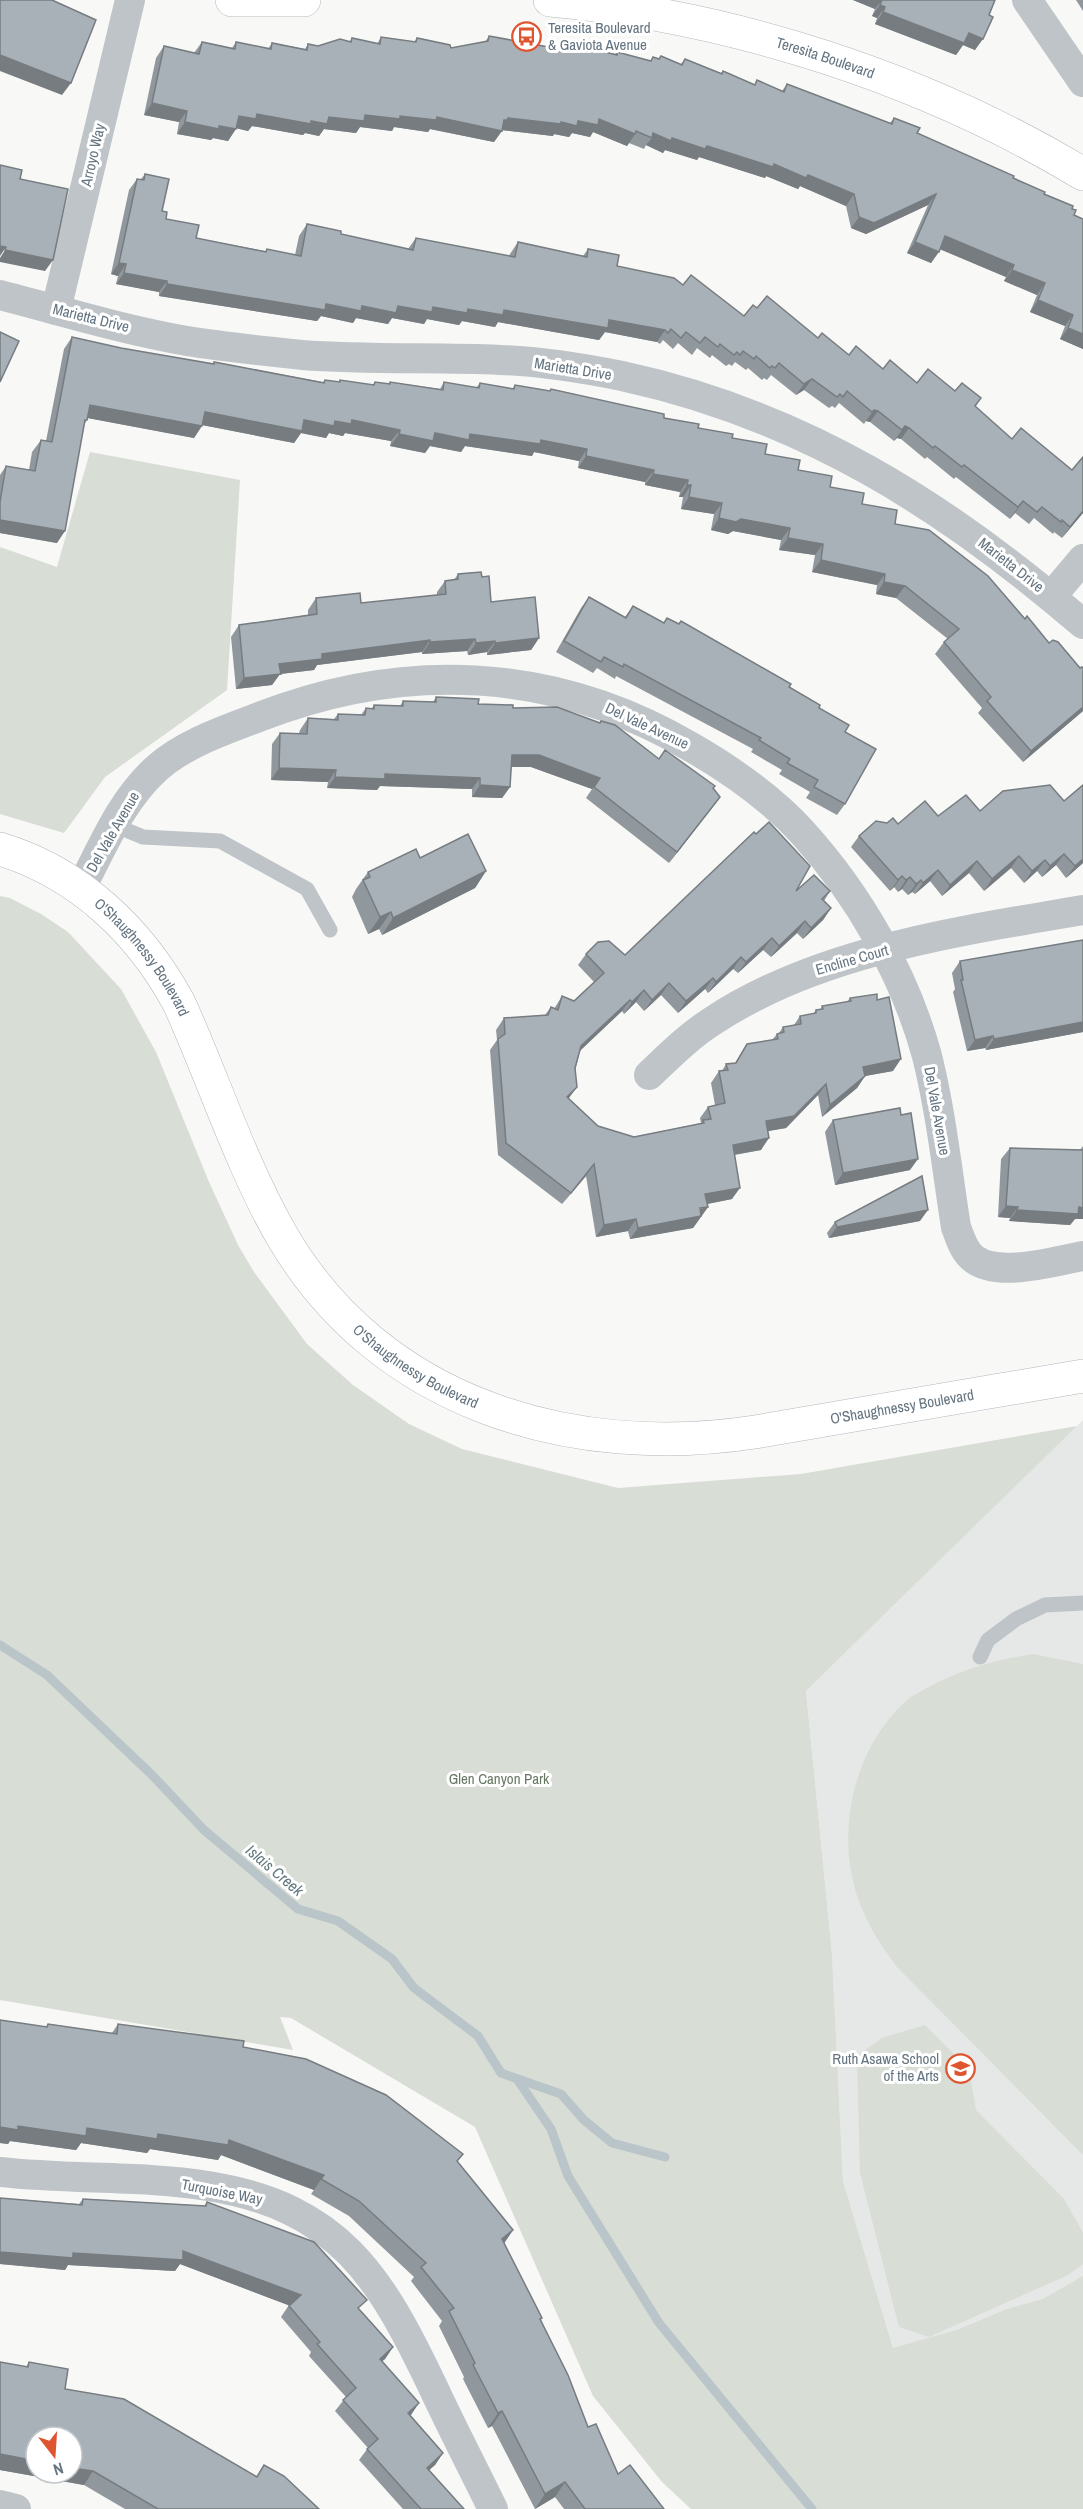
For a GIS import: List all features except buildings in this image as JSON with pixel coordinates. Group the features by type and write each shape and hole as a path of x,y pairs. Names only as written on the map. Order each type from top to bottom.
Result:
{"main road":[{"path":"241,0 304,0"},
{"name":"Teresita Boulevard","path":"550,0 595,2 708,26 841,64 969,111 1031,142 1083,174"},
{"name":"O'Shaughnessy Boulevard","path":"0,849 44,867 81,888 126,928 164,975 193,1034 268,1211 319,1290 362,1335 387,1354 445,1390 474,1404 537,1424 599,1436 659,1440 745,1434 1083,1376"}],"street":[{"name":"Arroyo Way","path":"56,310 130,0"},
{"path":"1027,0 1083,82"},
{"name":"Marietta Drive","path":"0,295 184,340 244,349 316,355 504,360 592,371 684,392 757,417 855,461 951,520 1083,624"},
{"path":"1051,597 1083,559"},
{"name":"Del Vale Avenue","path":"81,888 124,806 159,766 180,752 220,733 287,706 339,690 394,682 457,680 514,683 567,693 620,710 719,763 762,795 801,831 852,897 899,980 926,1054 934,1088 956,1227 962,1244 973,1259 991,1267 1010,1268 1083,1256"},
{"name":"Encline Court","path":"649,1075 687,1040 744,1002 820,968 955,932 1083,910"},
{"name":"Turquoise Way","path":"0,2172 39,2176 151,2180 208,2186 259,2197 303,2216 338,2241 364,2267 388,2300 493,2509"},
{"path":"0,2505 16,2509"}],"lane":[{"path":"114,825 143,837 220,841 307,889 330,930"},
{"path":"980,1657 988,1640 1016,1619 1045,1605 1083,1603"}],"shaded area":[{"name":"Ruth Asawa School of the Arts","path":"1083,1420 1083,2509 893,2348 843,2181 832,1954 806,1691"}],"green space":[{"path":"90,452 240,480 227,690 105,777 64,833 0,814 0,547 57,567"},
{"name":"Glen Canyon Park","path":"0,896 10,898 41,914 68,932 121,989 156,1052 209,1182 238,1245 254,1272 307,1344 353,1385 409,1424 462,1449 618,1488 801,1474 1077,1426 806,1691 832,1954 843,2181 893,2348 957,2330 1007,2309 1043,2299 1083,2276 1083,2509 691,2509 662,2482 593,2396 475,2127 291,2018 280,2017 293,2050 0,2000"},
{"path":"1033,1654 1083,1664 1083,2155 897,1967 876,1937 860,1904 852,1878 849,1850 849,1823 853,1795 872,1744 887,1721 906,1701 938,1682 991,1663"},
{"path":"925,2025 969,2069 976,2110 1064,2199 1083,2233 1083,2264 1068,2275 929,2337 899,2327 860,2173 857,2056 882,2038"}],"waterway":[{"name":"Islais Creek","path":"0,1645 47,1675 152,1775 204,1830 298,1909 338,1921 392,1959 414,1988 478,2036 501,2073 561,2094 584,2120 612,2143 665,2157"},
{"path":"517,2079 551,2129 568,2176 659,2323 812,2509"}],"place":[{"name":"Teresita Boulevard & Gaviota Avenue","path":"527,37"},
{"name":"Ruth Asawa School of the Arts","path":"960,2068"}]}
